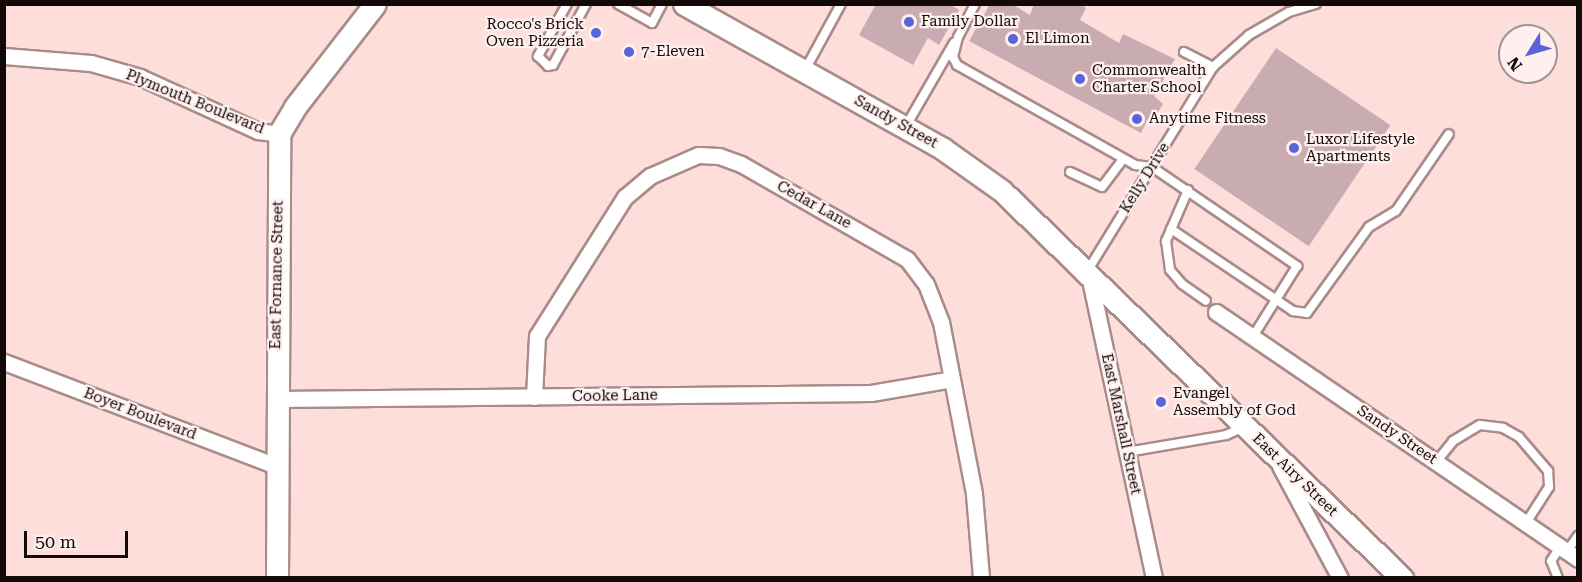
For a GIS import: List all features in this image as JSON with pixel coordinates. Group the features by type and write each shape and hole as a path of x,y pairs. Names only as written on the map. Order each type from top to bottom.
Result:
{"main road":[{"path":"279,134 295,107 375,4"},
{"name":"Sandy Street","path":"684,4 906,128 987,179 1088,270"},
{"name":"East Fornance Street","path":"277,578 276,399 279,134"},
{"name":"East Airy Street","path":"1088,270 1245,427 1402,578"}],"street":[{"name":"Plymouth Boulevard","path":"4,56 70,60 130,74 258,131 279,134"},
{"name":"Cedar Lane","path":"534,397 537,336 625,197 650,176 698,155 719,156 741,164 907,260 926,284 941,322 974,494 981,578"},
{"name":"East Marshall Street","path":"1088,270 1154,578"},
{"name":"Sandy Street","path":"1211,306 1252,338 1437,461 1568,552"},
{"name":"Boyer Boulevard","path":"4,362 276,466"},
{"name":"Cooke Lane","path":"276,399 871,393 952,379"},
{"path":"1276,457 1340,578"}],"lane":[{"path":"567,4 538,56 548,66 553,65 586,4"},
{"path":"618,4 652,23 662,4"},
{"path":"804,71 841,4"},
{"path":"906,128 975,4"},
{"name":"Kelly Drive","path":"1088,270 1213,67 1249,34 1289,12 1316,4"},
{"path":"958,36 953,57 957,65 1123,159 1136,165 1152,166 1297,266 1252,338"},
{"path":"1184,52 1213,67"},
{"path":"1172,229 1276,300 1299,313 1314,307 1361,236 1375,222 1386,219 1396,211 1449,134"},
{"path":"1070,172 1102,188 1123,159"},
{"path":"1188,190 1166,241 1170,270 1182,284 1211,306"},
{"path":"1437,461 1453,441 1480,425 1503,428 1519,438 1548,471 1549,487 1526,523"},
{"path":"1127,452 1226,435 1245,427"},
{"path":"1558,578 1551,561 1568,552 1578,536"}],"building":[{"name":"Family Dollar","path":"876,4 949,4 959,10 939,45 928,38 913,65 859,35"},
{"path":"990,4 1012,4 1030,15 1034,4 1080,4 1086,8 1080,20 1119,43 1123,34 1175,59 1154,96 1163,104 1153,120 1149,117 1141,133 969,41"},
{"name":"Luxor Lifestyle Apartments","path":"1276,48 1390,125 1309,246 1194,169"}],"place":[{"name":"Family Dollar","path":"909,22"},
{"name":"Rocco's Brick Oven Pizzeria","path":"596,33"},
{"name":"El Limon","path":"1013,39"},
{"name":"7-Eleven","path":"629,52"},
{"name":"Commonwealth Charter School","path":"1080,79"},
{"name":"Anytime Fitness","path":"1137,119"},
{"name":"Luxor Lifestyle Apartments","path":"1294,148"},
{"name":"Evangel Assembly of God","path":"1161,402"}]}
